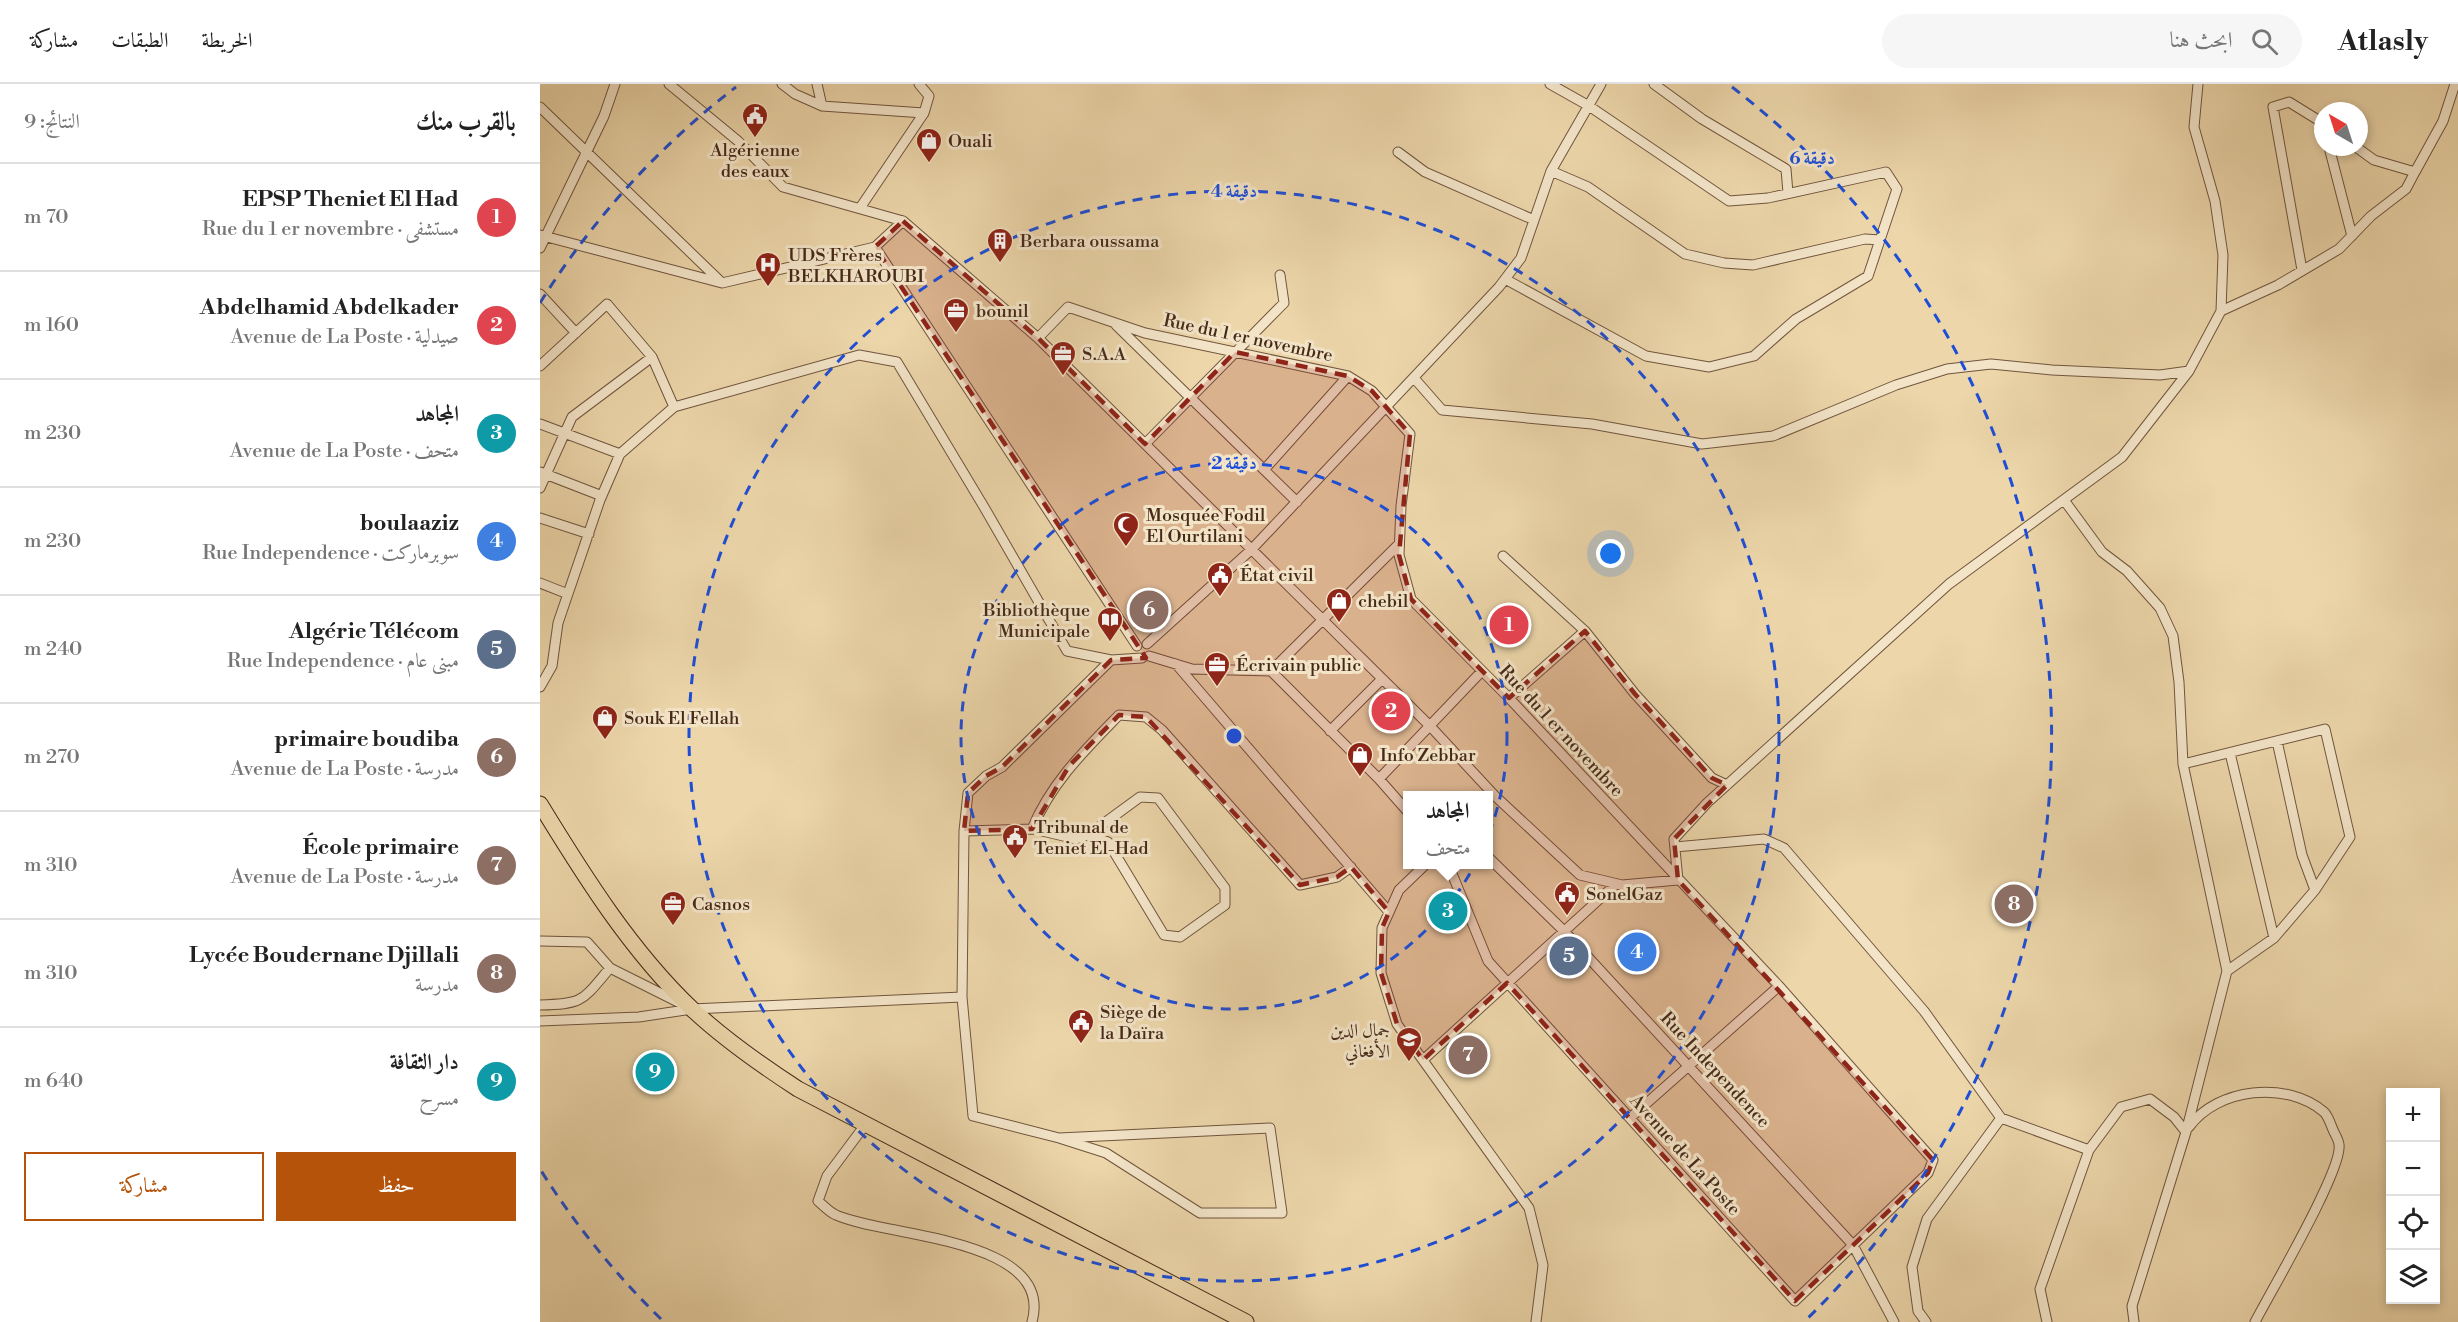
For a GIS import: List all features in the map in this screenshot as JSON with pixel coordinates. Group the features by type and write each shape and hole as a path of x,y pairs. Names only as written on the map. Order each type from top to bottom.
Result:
{"main road":[{"path":"540,804 583,875 648,962 692,1009 746,1054 798,1089 865,1125 1246,1322"}],"street":[{"path":"540,248 542,236 604,116 615,84"},
{"path":"669,84 738,141 783,187 903,221 1038,338 1430,726 1484,791"},
{"path":"782,84 795,94 822,106 924,113"},
{"path":"817,84 822,106"},
{"path":"860,208 924,113 929,96 919,84"},
{"path":"1505,279 1646,356 1709,367 1754,356 1796,319 1868,276 1897,189 1886,172 1788,194 1729,201 1588,106 1550,84"},
{"path":"1142,645 1252,549 1505,279 1521,258 1551,171 1601,84"},
{"path":"1654,84 1702,119 1786,169 1788,194"},
{"path":"1493,799 1580,875 1616,884 1678,880 1674,839 1727,785 1949,584 2122,458 2189,371 2221,311 2223,255 2215,201 2194,127 2198,84"},
{"path":"2221,311 2339,249 2371,216 2406,189 2443,121 2454,84"},
{"path":"2302,270 2273,107 2289,102 2314,117"},
{"path":"540,107 722,283"},
{"path":"1398,152 1425,172 1534,220"},
{"path":"2331,156 2352,236"},
{"path":"2368,156 2374,160 2415,172"},
{"path":"1551,171 1588,188 1685,254 1724,263 1753,265 1865,239 1880,240"},
{"path":"542,236 722,283 875,247 903,221"},
{"path":"875,247 1142,645 1151,650 1145,657"},
{"path":"1145,444 1284,303 1280,275"},
{"path":"540,294 576,333"},
{"path":"541,364 607,304 652,357 674,407"},
{"name":"Rue du 1 er novembre","path":"1038,338 1068,307 1145,333 1348,376 1372,391 1410,434 1401,506 1399,555 1411,599 1509,698 1779,986 1933,1160"},
{"path":"1113,322 1296,502"},
{"path":"540,687 552,666 558,623 602,496 620,454 674,407 859,355 897,362 1067,651 1111,660 1145,657 1192,669 1272,671 1379,779 1403,807"},
{"path":"540,488 543,473 572,417 652,357"},
{"path":"1414,378 1442,410 1592,424 1702,444 1773,436 1896,385 1947,369 1990,364 2052,370 2160,375 2189,371"},
{"path":"1264,470 1348,376"},
{"path":"540,424 620,454"},
{"path":"543,473 602,496"},
{"path":"2064,500 2102,552 2127,571 2160,609 2173,636 2179,682 2183,764 2227,971 2186,1132 2132,1306 2134,1322"},
{"path":"540,518 589,534"},
{"path":"1272,671 1399,544"},
{"path":"1503,556 1585,631 1635,694 1712,778 1727,785"},
{"path":"540,583 568,594"},
{"path":"1509,698 1585,631"},
{"path":"1059,1138 1270,1128 1282,1213 1200,1213 1106,1153 1059,1138 972,1116 962,997 964,831 968,793 986,776 1002,768 1111,660"},
{"path":"1176,664 1389,912"},
{"path":"1379,779 1482,671"},
{"path":"1330,731 1382,679"},
{"path":"1032,829 1041,807 1069,766 1119,716 1146,717 1162,730 1300,885 1337,877 1350,867"},
{"path":"2183,764 2325,729 2350,837 2315,890 2274,938 2227,971"},
{"path":"2277,741 2302,855 2315,890"},
{"path":"2230,753 2274,938"},
{"path":"964,831 1032,829 1076,839 1088,835 1140,797 1158,798 1225,888 1225,905 1180,937 1164,935 1108,842 1088,835"},
{"path":"1675,847 1764,839 1784,848 1924,1011 2001,1118 2090,1150"},
{"name":"Rue Independence","path":"1493,862 1564,931 1853,1245 1894,1322"},
{"path":"1421,869 1399,890 1382,928 1381,973 1397,1024 1529,1208 1543,1265 1536,1322"},
{"name":"Avenue de La Poste","path":"1450,869 1488,962 1795,1301 1928,1173 1933,1160"},
{"path":"1423,1060 1616,884"},
{"path":"540,941 587,942 610,968 692,1009"},
{"path":"540,1005 572,1004 583,1000 610,968"},
{"path":"1630,1118 1779,986"},
{"path":"540,1021 639,1017 692,1009 962,997"},
{"path":"2186,1132 2207,1108 2235,1096 2275,1092 2299,1097 2326,1113 2340,1146 2332,1176 2255,1322"},
{"path":"2047,1322 2040,1289 2090,1150 2121,1107 2150,1099 2174,1117 2186,1132"},
{"path":"1926,1322 1918,1311 1912,1267 1927,1219 2001,1118"},
{"path":"865,1125 827,1176 818,1201 834,1215 852,1221 945,1240 1000,1260 1030,1284 1034,1295 1032,1322"}],"highlighted area":[{"path":"903,221 1038,338 1145,444 1235,352 1348,376 1372,391 1410,434 1399,555 1411,599 1509,698 1585,631 1635,694 1712,778 1727,785 1674,839 1678,880 1933,1160 1928,1173 1795,1301 1507,983 1423,1060 1397,1024 1381,973 1382,928 1389,912 1351,867 1337,877 1300,885 1146,717 1119,715 1069,766 1032,829 964,831 968,793 986,776 1002,767 1111,660 1146,658 875,247"}],"place":[{"name":"Algérienne des eaux","path":"755,139"},
{"name":"Ouali","path":"929,164"},
{"name":"Berbara oussama","path":"1000,264"},
{"name":"UDS Frères BELKHAROUBI","path":"768,288"},
{"name":"bounil","path":"956,334"},
{"name":"S.A.A","path":"1063,377"},
{"name":"Mosquée Fodil El Ourtilani","path":"1126,548"},
{"name":"État civil","path":"1220,598"},
{"name":"primaire boudiba","path":"1149,610"},
{"name":"chebil","path":"1339,624"},
{"name":"EPSP Theniet El Had","path":"1509,625"},
{"name":"Bibliothèque Municipale","path":"1110,643"},
{"name":"Écrivain public","path":"1217,688"},
{"name":"Abdelhamid Abdelkader","path":"1391,711"},
{"name":"Souk El Fellah","path":"605,741"},
{"name":"Info Zebbar","path":"1360,778"},
{"name":"Tribunal de Teniet El-Had","path":"1015,860"},
{"name":"Lycée Boudernane Djillali","path":"2014,904"},
{"name":"المجاهد","path":"1448,911"},
{"name":"SonelGaz","path":"1567,917"},
{"name":"Casnos","path":"673,927"},
{"name":"boulaaziz","path":"1637,952"},
{"name":"Algérie Télécom","path":"1569,956"},
{"name":"Siège de la Daïra","path":"1081,1045"},
{"name":"École primaire","path":"1468,1055"},
{"name":"جمال الدين الأفغاني","path":"1409,1063"},
{"name":"دار الثقافة","path":"655,1072"}]}
